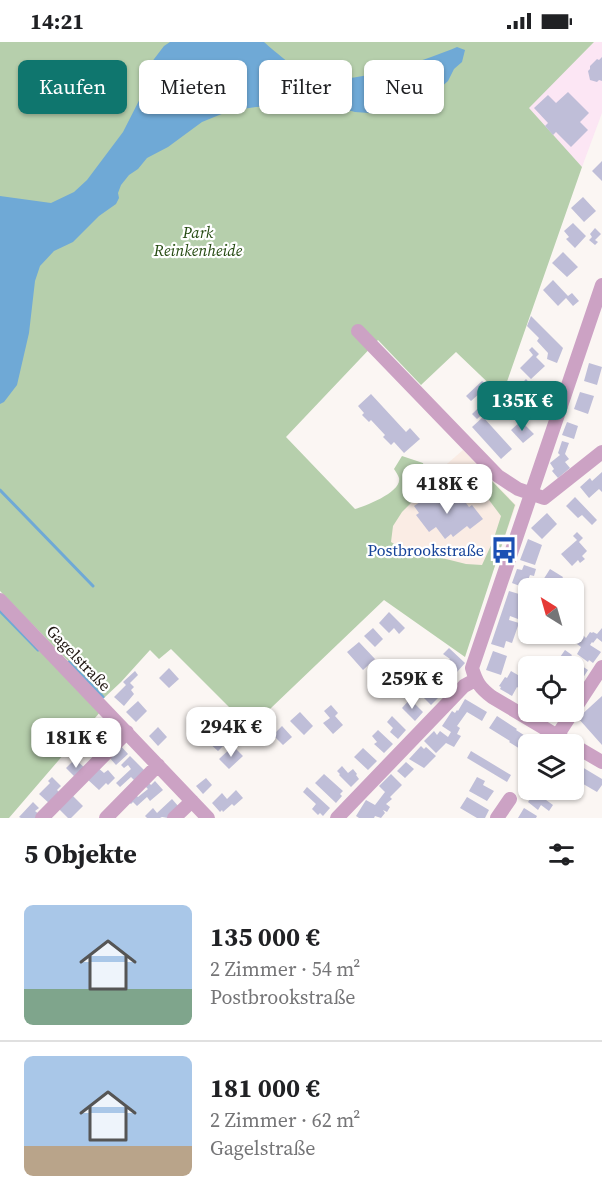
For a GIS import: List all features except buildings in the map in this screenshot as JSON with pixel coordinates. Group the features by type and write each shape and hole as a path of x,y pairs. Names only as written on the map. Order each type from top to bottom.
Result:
{"street":[{"path":"554,734 481,689 475,680 472,668 602,285"},
{"path":"358,331 498,476 518,489 544,498 602,452"},
{"name":"Gagelstraße","path":"0,600 208,818"},
{"path":"558,734 602,667"},
{"path":"337,818 464,686 475,680"},
{"path":"42,818 127,732"},
{"path":"584,751 602,762"},
{"path":"106,818 158,765"},
{"path":"497,818 510,799"},
{"path":"174,818 192,801"}],"shaded area":[{"path":"594,42 602,42 602,113 582,167 528,108"},
{"path":"463,450 516,505 487,588 403,559 373,528"}],"green space":[{"name":"Park Reinkenheide","path":"0,42 594,42 529,108 582,167 502,396 456,352 421,385 378,340 286,437 355,509 382,498 395,488 399,478 394,469 402,456 423,463 428,482 393,526 391,542 402,549 411,548 466,564 482,565 501,516 489,500 474,490 486,475 515,505 465,657 384,600 250,728 171,649 159,659 150,650 104,698 0,591"},
{"path":"0,606 101,711 9,818 0,818"}],"water":[{"path":"170,42 264,42 286,60 259,60 259,107 247,108 247,60 153,60"},
{"path":"457,47 465,50 462,62 454,69 444,85 444,60 423,60"},
{"path":"364,76 364,113 352,111 352,78"},
{"path":"139,101 139,114 222,114 202,122 168,147 147,158 121,185 116,204 99,216 73,242 54,251 40,266 35,281 29,333 17,385 0,404 0,196 51,203 74,192 87,180 123,132"}],"waterway":[{"path":"0,490 93,586"},
{"path":"0,611 38,650"},
{"path":"69,662 103,697"}],"place":[{"name":"Postbrookstraße","path":"504,550"}]}
